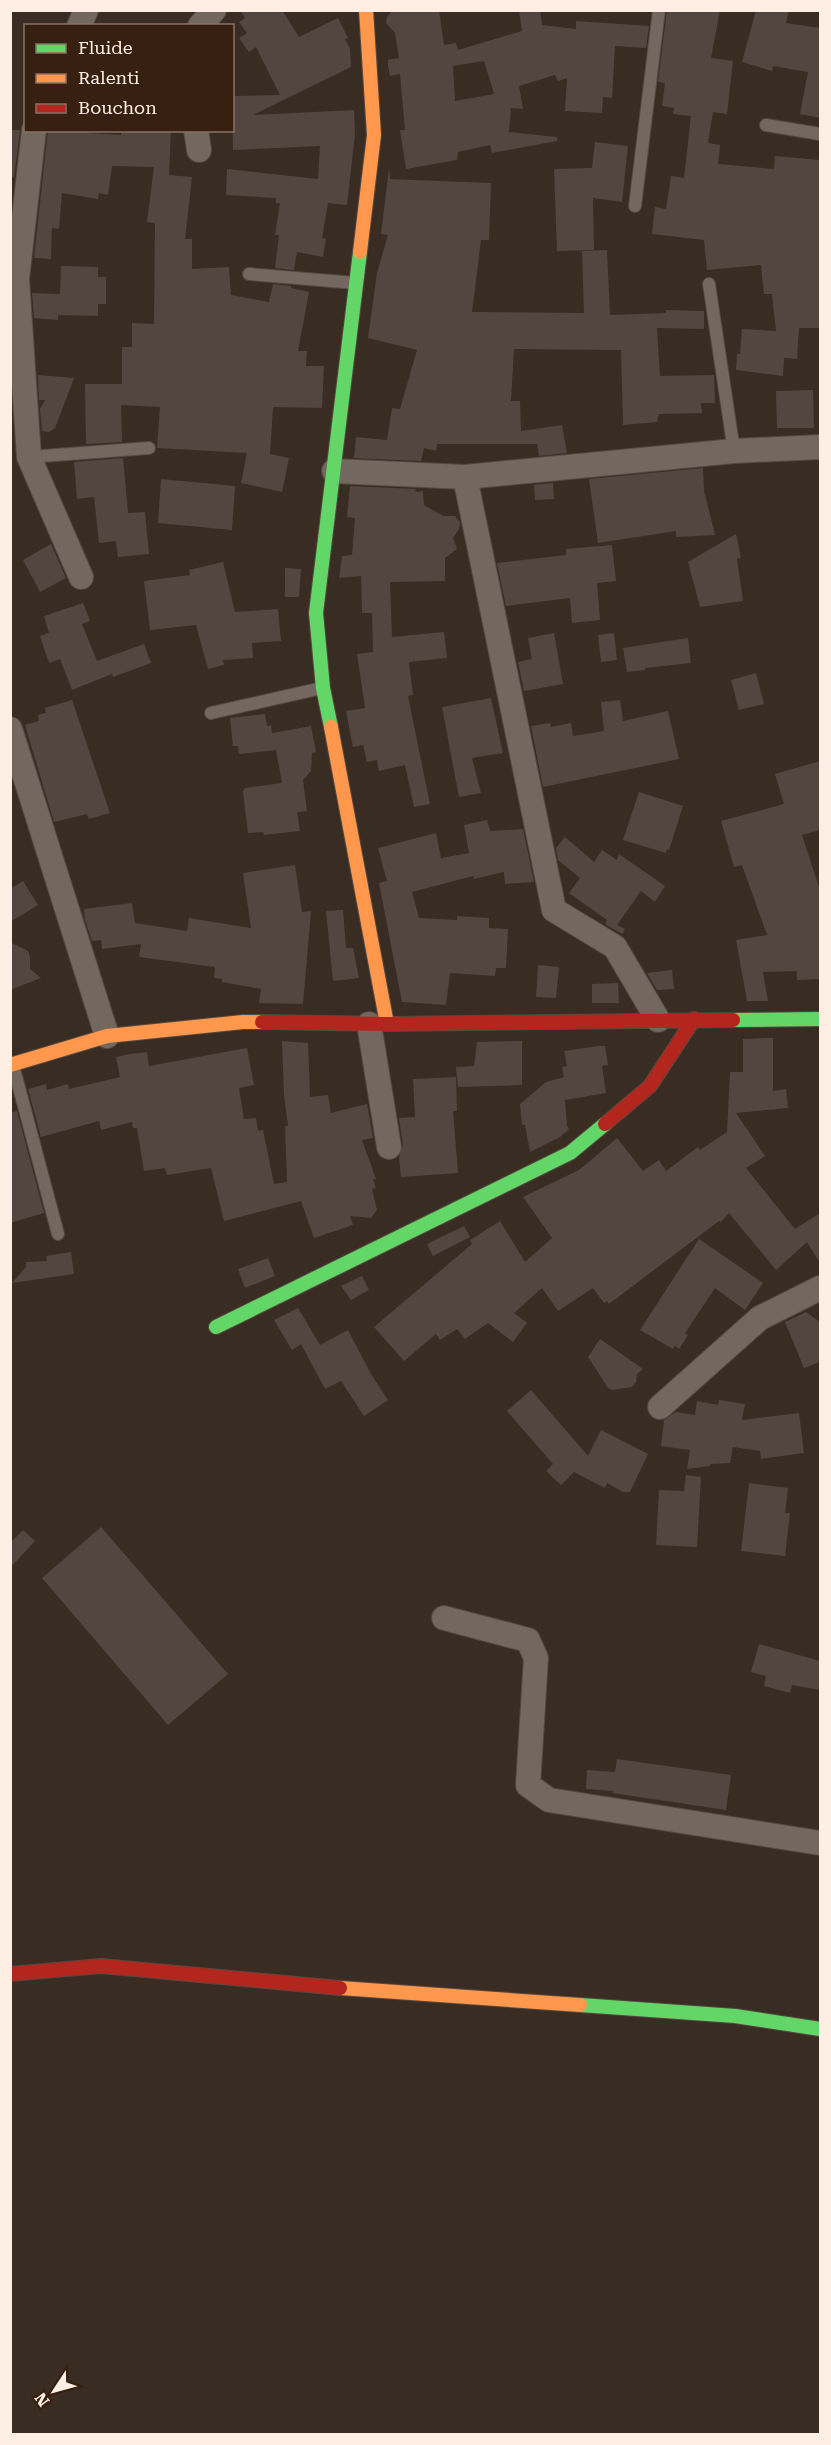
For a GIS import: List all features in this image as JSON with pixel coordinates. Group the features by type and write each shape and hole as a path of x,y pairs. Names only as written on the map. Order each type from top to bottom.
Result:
{"street":[{"path":"80,24 86,10"},
{"path":"202,24 214,10"},
{"path":"366,10 374,135 316,613 323,688 378,1024 389,1147"},
{"path":"34,132 18,279 29,457 81,577"},
{"path":"334,471 465,477 734,451 820,447"},
{"path":"465,477 554,910 615,947 658,1020"},
{"path":"10,729 107,1036"},
{"path":"216,1327 570,1153 650,1086 694,1019"},
{"path":"12,1065 107,1036 243,1022 378,1024 820,1019"},
{"path":"660,1407 760,1318 820,1288"},
{"path":"444,1618 528,1640 536,1658 528,1785 549,1800 820,1843"},
{"path":"10,1974 101,1966 366,1990 735,2016 820,2027"}],"lane":[{"path":"635,206 659,10"},
{"path":"766,125 820,134"},
{"path":"249,274 356,283"},
{"path":"709,284 734,451"},
{"path":"29,457 149,448"},
{"path":"211,713 323,688"},
{"path":"12,1065 58,1234"}],"building":[{"path":"240,10 282,10 299,37 338,18 348,38 345,39 350,48 351,67 253,115 354,110 355,134 347,205 328,203 322,238 326,239 323,257 297,252 294,270 275,268 279,235 275,235 280,203 276,203 276,198 226,195 227,169 318,179 320,146 233,150 234,96 280,95 256,47 249,52 239,38 247,33 239,22 245,18"},
{"path":"393,10 439,10 444,45 456,43 458,50 522,31 519,10 540,10 542,25 576,29 576,21 649,26 646,48 615,46 612,98 603,97 602,113 565,111 567,78 558,81 555,75 519,86 523,109 511,108 509,132 557,137 557,141 492,153 490,145 458,152 457,160 406,169 400,130 405,130 400,74 390,76 388,65 388,60 399,58 395,33 386,23 387,17","holes":["484,61 494,94 455,101 453,66"]},
{"path":"667,10 720,10 711,58 733,61 727,114 713,112 708,143 720,145 718,164 774,169 775,156 820,160 820,328 799,328 797,359 784,358 783,376 736,370 742,329 776,331 772,294 764,294 761,265 707,270 704,240 652,234 655,207 666,209 671,176 684,178 691,116 673,114 674,108 662,106 665,83 658,82"},
{"path":"756,10 789,10 786,23 820,28 820,118 800,114 808,72 773,66 772,71 742,62"},
{"path":"10,130 20,130 14,177 10,177"},
{"path":"48,132 121,135 121,132 171,132 169,175 192,177 185,239 192,239 192,269 229,267 231,295 269,302 273,284 291,286 291,288 309,292 298,351 307,351 306,366 324,366 322,408 273,407 270,454 289,458 282,492 241,483 247,453 157,448 160,407 121,405 122,442 86,444 85,384 122,384 122,347 132,347 132,323 154,324 155,223 147,222 154,167 112,166 108,195 99,193 98,199 62,193 59,229 52,228 51,259 34,258"},
{"path":"595,142 628,146 622,202 593,198 594,250 557,251 554,169 592,168"},
{"path":"389,168 390,179 491,183 489,240 481,240 472,312 584,313 582,251 607,250 610,315 666,313 666,310 704,311 704,329 657,328 660,376 714,375 715,403 701,403 702,413 659,414 657,422 623,425 621,350 514,349 511,401 520,401 521,431 562,425 567,453 539,456 537,444 437,444 436,451 424,448 421,461 354,458 356,437 387,440 392,408 400,409 417,350 368,338 377,273 388,235 381,234"},
{"path":"61,266 98,267 98,277 106,277 106,304 98,304 98,316 58,315 58,320 34,318 32,293 60,294"},
{"path":"38,375 74,378 55,428 49,432 42,431 40,409 45,400 39,400"},
{"path":"813,390 814,428 777,428 776,391"},
{"path":"123,458 128,513 145,512 149,554 118,557 116,541 99,543 94,497 77,499 74,462"},
{"path":"703,468 704,491 715,535 676,537 676,531 598,543 589,479"},
{"path":"161,479 235,486 232,530 158,523"},
{"path":"553,483 554,499 535,500 534,485"},
{"path":"350,486 423,491 424,505 443,516 455,516 460,522 459,529 453,538 457,549 445,558 445,581 390,582 392,637 444,632 447,658 409,662 413,695 408,696 430,804 414,807 405,765 379,771 377,760 367,762 363,745 353,747 346,711 365,708 357,654 373,652 372,613 362,613 361,576 339,578 342,556 352,555 355,518 347,517"},
{"path":"736,534 741,558 737,559 743,601 700,607 688,562"},
{"path":"51,544 66,578 40,592 23,560"},
{"path":"612,545 616,581 597,583 600,620 572,623 570,598 506,606 497,563 566,555 566,549"},
{"path":"223,562 235,612 278,609 281,641 252,643 253,658 223,660 224,665 208,669 196,625 150,630 144,581 190,575 189,570"},
{"path":"285,568 301,569 299,597 285,597"},
{"path":"83,603 90,621 82,624 97,661 144,644 151,663 113,677 112,674 72,690 60,659 49,663 40,636 49,633 44,616"},
{"path":"554,633 563,684 524,691 518,662 532,659 528,638"},
{"path":"614,633 617,660 601,662 598,635"},
{"path":"688,638 691,663 627,672 623,648"},
{"path":"756,673 764,704 739,710 731,680"},
{"path":"491,698 503,753 472,758 481,793 459,797 442,707"},
{"path":"72,700 110,813 89,819 87,814 54,822 25,725 39,721 38,715 46,713 45,708"},
{"path":"620,700 623,721 668,711 679,759 543,787 531,726 550,723 551,727 571,723 573,736 604,731 601,702"},
{"path":"265,714 267,726 271,725 272,733 311,726 316,752 312,753 311,771 303,780 307,811 297,812 300,831 264,835 263,832 248,833 243,791 245,788 282,783 276,750 239,754 238,746 233,746 230,718"},
{"path":"820,761 820,830 802,835 820,890 820,979 797,980 797,971 763,972 768,1001 747,1001 736,940 767,935 742,865 734,867 721,821 784,804 775,774"},
{"path":"639,792 683,806 669,850 667,849 666,853 623,840"},
{"path":"487,820 490,831 523,829 534,882 505,884 504,872 474,879 473,876 412,892 419,918 457,920 457,916 489,918 489,928 508,929 506,968 496,968 495,976 450,973 446,1005 402,1002 379,883 387,881 378,848 436,833 441,858 469,853 464,825"},
{"path":"565,837 594,862 602,850 617,860 619,854 665,886 655,902 641,891 617,925 625,929 622,934 605,924 607,920 569,893 580,878 558,860 556,848"},
{"path":"295,865 302,912 311,911 303,1004 259,1003 261,989 222,982 222,979 214,978 215,967 139,957 141,944 102,949 101,940 92,941 85,920 84,909 132,903 135,923 187,931 189,918 251,928 243,873"},
{"path":"23,881 38,905 10,922 10,889"},
{"path":"343,910 346,948 353,948 359,978 333,981 326,911"},
{"path":"10,942 28,951 30,969 41,978 10,990"},
{"path":"538,965 559,967 556,998 536,997"},
{"path":"672,970 674,989 657,990 647,973"},
{"path":"618,983 619,1003 592,1003 592,984"},
{"path":"773,1038 773,1091 786,1089 788,1108 736,1113 765,1156 746,1168 795,1229 820,1213 820,1263 807,1242 776,1270 729,1213 721,1222 719,1221 609,1304 607,1301 604,1303 593,1288 558,1311 542,1288 514,1313 527,1323 513,1342 488,1323 465,1339 457,1329 440,1340 436,1334 404,1361 374,1327 472,1244 470,1240 500,1221 525,1262 552,1238 523,1197 579,1170 617,1138 643,1171 659,1160 666,1171 698,1147 700,1150 727,1132 730,1072 743,1072 743,1039"},
{"path":"282,1041 308,1043 310,1097 328,1095 331,1113 367,1104 373,1138 362,1140 376,1179 373,1179 376,1188 372,1189 377,1210 371,1218 350,1216 353,1225 314,1238 301,1201 224,1221 211,1168 167,1175 165,1168 144,1171 137,1128 133,1128 132,1122 101,1130 99,1121 41,1137 28,1089 46,1084 47,1090 68,1084 69,1089 120,1077 116,1057 130,1054 147,1052 149,1066 247,1048 254,1085 239,1088 244,1119 256,1118 258,1131 263,1130 274,1184 287,1182 285,1126 288,1126 284,1095"},
{"path":"522,1041 522,1085 458,1087 456,1067 474,1066 477,1042"},
{"path":"605,1046 608,1065 602,1066 606,1093 565,1100 569,1129 560,1137 530,1152 525,1125 522,1125 520,1104 546,1082 564,1077 562,1067 567,1066 564,1051"},
{"path":"456,1077 457,1111 453,1111 458,1173 401,1177 399,1157 403,1145 399,1118 415,1117 413,1079"},
{"path":"17,1111 44,1213 10,1223 10,1113"},
{"path":"464,1226 470,1237 433,1256 427,1244"},
{"path":"699,1239 763,1283 745,1310 715,1288 685,1333 688,1335 679,1349 675,1346 673,1349 640,1330"},
{"path":"71,1252 74,1274 12,1283 26,1267 26,1262 47,1261 46,1256"},
{"path":"268,1258 275,1276 245,1288 238,1269"},
{"path":"362,1276 369,1290 351,1300 341,1286"},
{"path":"298,1308 320,1345 348,1330 371,1374 388,1400 364,1416 341,1381 325,1389 301,1344 292,1350 274,1320"},
{"path":"806,1312 820,1322 820,1362 804,1368 785,1322"},
{"path":"600,1339 643,1369 637,1374 636,1382 632,1387 612,1390 608,1388 588,1357"},
{"path":"531,1390 588,1456 601,1430 648,1454 630,1492 623,1492 607,1483 605,1488 574,1472 561,1485 546,1471 553,1464 507,1411"},
{"path":"719,1400 745,1404 742,1420 799,1413 804,1453 761,1459 760,1451 733,1447 730,1463 687,1469 690,1450 661,1446 664,1420 676,1412 695,1415 697,1401 718,1405"},
{"path":"686,1475 701,1477 697,1547 656,1545 659,1490 684,1491"},
{"path":"749,1483 788,1488 785,1513 790,1513 785,1556 741,1551"},
{"path":"101,1527 228,1674 168,1725 42,1578"},
{"path":"23,1530 35,1541 10,1568 10,1543"},
{"path":"759,1644 820,1661 820,1690 792,1685 790,1693 764,1686 766,1676 751,1672"},
{"path":"617,1759 731,1775 726,1810 612,1793 613,1791 586,1789 587,1770 615,1772"}],"traffic: fast":[{"path":"331,727 323,688 316,613 360,252"},
{"path":"733,1020 820,1019"},
{"path":"216,1327 570,1153 605,1124"},
{"path":"580,2005 735,2016 820,2029"}],"traffic: slow":[{"path":"360,252 374,135 366,10"},
{"path":"331,727 387,1024"},
{"path":"10,1065 107,1036 262,1022"},
{"path":"340,1988 580,2005"}],"traffic: jam":[{"path":"605,1124 650,1086 694,1019"},
{"path":"262,1022 387,1024 733,1020"},
{"path":"10,1974 101,1966 340,1988"}]}
